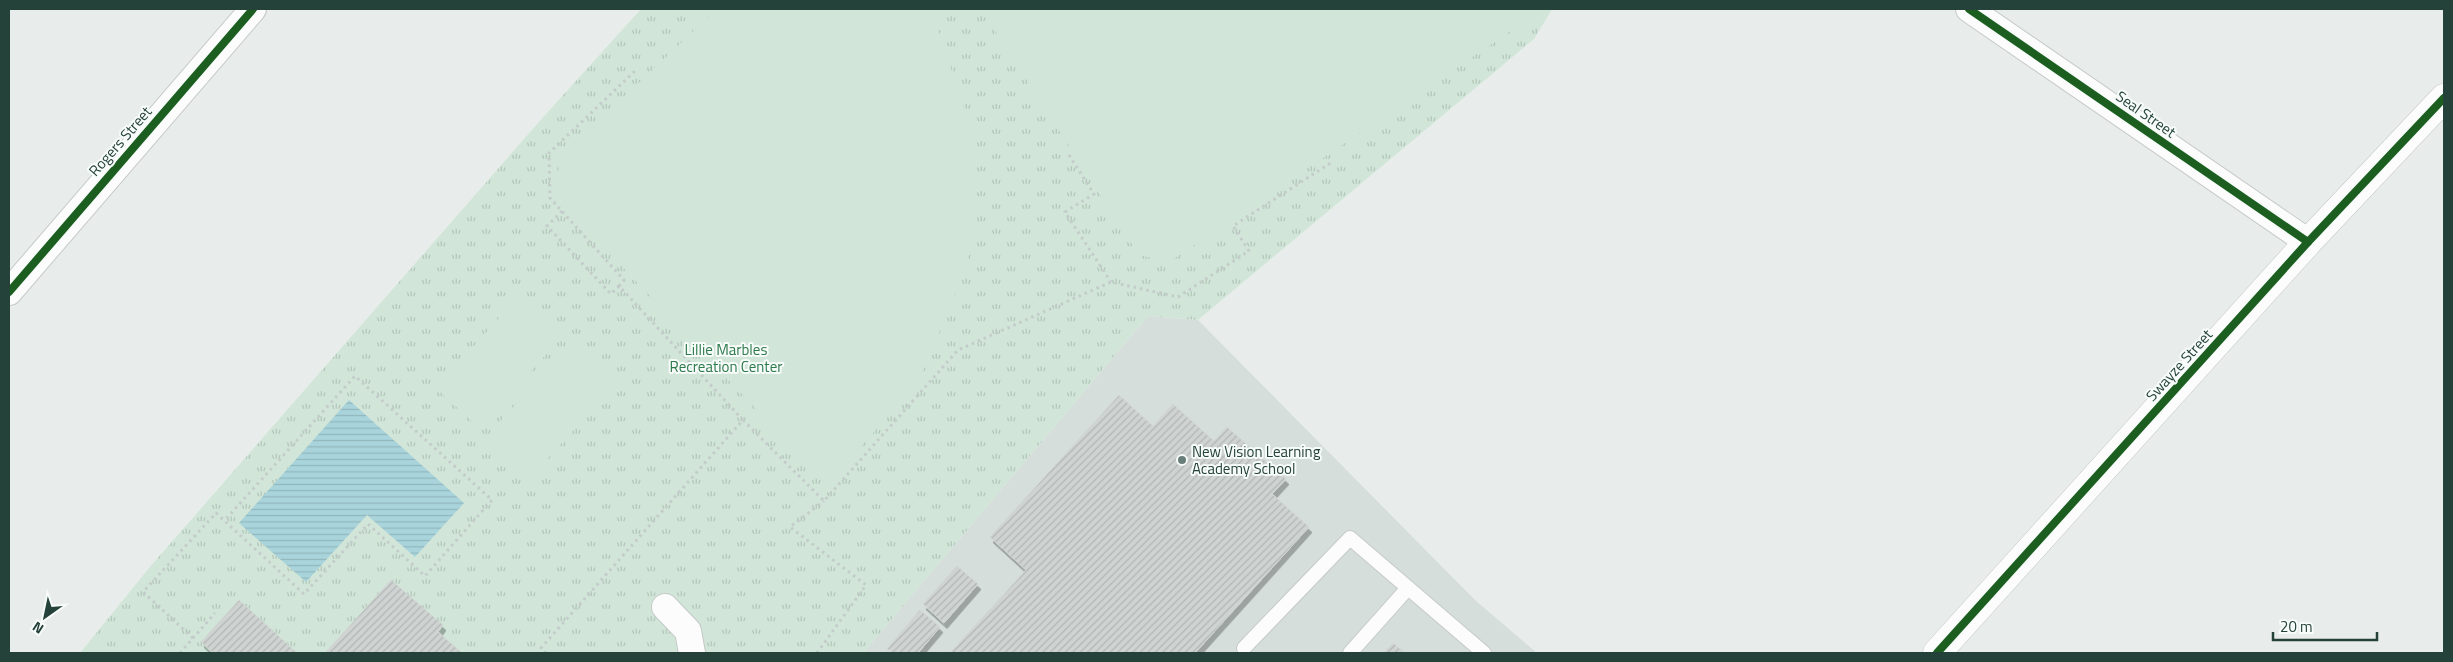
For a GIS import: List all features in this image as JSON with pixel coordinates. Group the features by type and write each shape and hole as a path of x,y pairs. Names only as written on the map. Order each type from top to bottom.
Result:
{"street":[{"name":"Rogers Street","path":"9,292 253,9"},
{"name":"Seal Street","path":"1969,9 2308,242"},
{"name":"Swayze Street","path":"1937,653 2308,242 2444,98"},
{"path":"665,607 688,631 692,653"}],"lane":[{"path":"1244,648 1350,538 1484,653"},
{"path":"1350,653 1408,588"}],"path":[{"path":"562,211 547,226 610,294 624,280 562,211 550,198 549,153 634,71"},
{"path":"1069,155 1094,194 1065,212 1111,282"},
{"path":"817,653 866,586 790,527 824,501 958,350 1111,282 1178,297 1249,252 1233,226 1332,162"},
{"path":"618,286 743,420 824,501"},
{"path":"193,638 143,592 216,512 224,520 304,594 368,524 425,576 492,500 355,376 224,520"},
{"path":"546,653 541,648 743,420"},
{"path":"182,653 215,613"}],"shaded area":[{"name":"New Vision Learning Academy School","path":"1148,316 1198,320 1476,601 1537,653 863,653"}],"green space":[{"name":"Lillie Marbles Recreation Center","path":"641,9 1550,9 1551,11 1534,39 1198,320 1148,316 863,653 80,653 149,568 537,124"},
{"path":"717,9 931,9 977,146 968,263 919,381 827,485 557,197 559,158"},
{"path":"981,9 1534,9 1536,14 1169,262 1139,255"},
{"path":"519,296 563,336 479,428 436,388"},
{"path":"571,343 616,383 532,476 487,436"}],"water":[{"path":"349,400 464,503 415,557 367,515 306,582 239,523"}],"building":[{"path":"1119,395 1153,426 1173,404 1214,441 1227,427 1286,479 1272,494 1309,527 1195,653 950,653 1026,570 990,537"},
{"path":"957,566 978,584 944,623 923,604"},
{"path":"391,580 443,625 438,632 462,653 325,653"},
{"path":"239,600 297,653 213,653 201,642"},
{"path":"920,610 940,627 918,653 893,653 887,649"},
{"path":"1393,643 1405,653 1384,653"}],"cycle path":[{"path":"9,292 253,9"},
{"path":"1969,9 2308,242"},
{"path":"1937,653 2308,242 2444,98"}],"place":[{"name":"New Vision Learning Academy School","path":"1182,460"}]}
